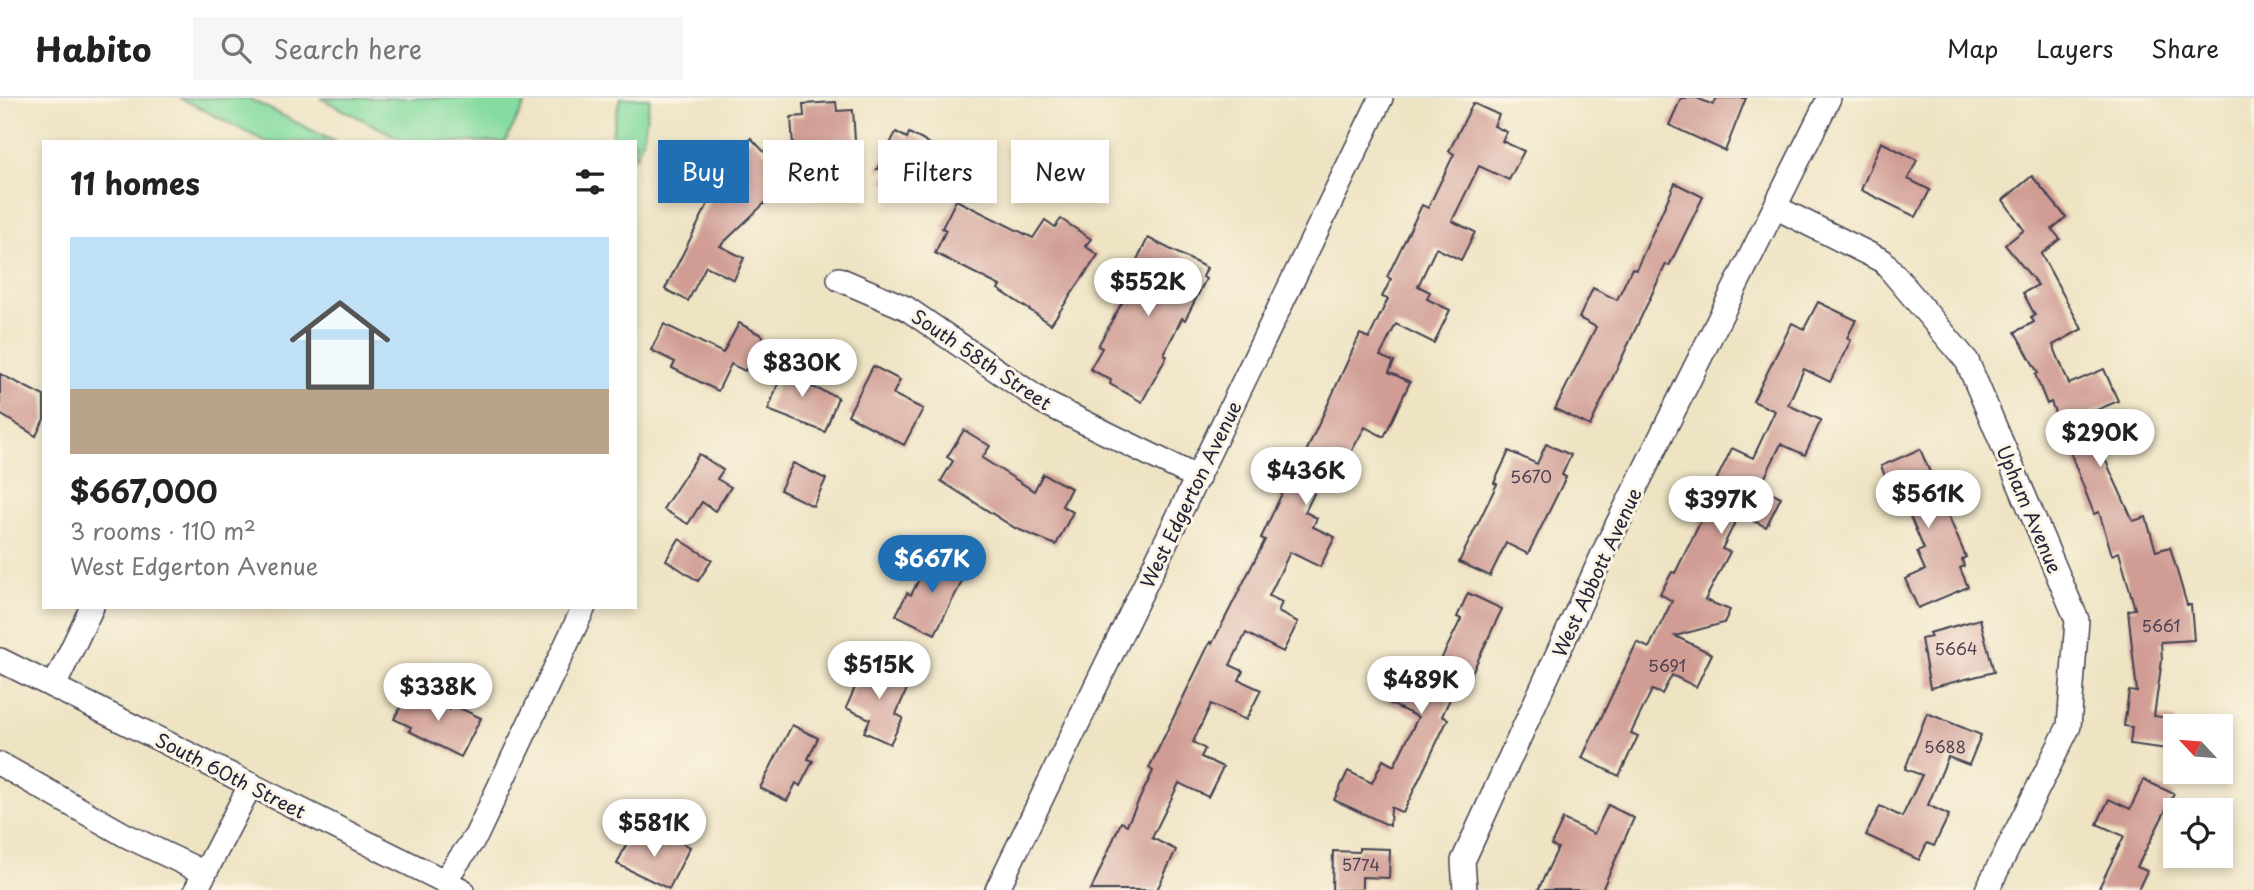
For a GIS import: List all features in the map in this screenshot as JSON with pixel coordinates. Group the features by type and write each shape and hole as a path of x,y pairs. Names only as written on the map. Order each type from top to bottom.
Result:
{"street":[{"name":"West Edgerton Avenue","path":"997,890 1381,98"},
{"name":"West Abbott Avenue","path":"1465,890 1463,861 1608,544 1777,208 1829,98"},
{"name":"Upham Avenue","path":"1777,208 1883,261 1967,361 2077,620 2069,726 1987,890"},
{"name":"South 58th Street","path":"839,279 906,308 1044,402 1198,478"},
{"path":"54,686 91,609"},
{"path":"453,886 583,609"},
{"name":"South 60th Street","path":"0,660 453,886"},
{"path":"0,764 125,835 200,882 251,784"}],"green space":[{"path":"180,98 248,98 331,140 262,140"},
{"path":"320,98 528,98 506,140 403,140"},
{"path":"620,98 650,98 643,138 637,154 637,140 610,140"}],"building":[{"path":"1681,98 1697,98 1713,105 1717,98 1746,98 1725,151 1669,125"},
{"path":"836,102 837,111 853,110 855,140 793,140 791,117 804,116 803,104"},
{"path":"1473,103 1499,115 1494,126 1507,132 1502,141 1524,151 1509,180 1479,166 1452,221 1475,232 1461,260 1436,248 1418,286 1430,292 1427,299 1450,310 1434,343 1396,324 1380,356 1394,362 1389,372 1410,382 1384,437 1365,427 1335,481 1323,475 1305,512 1317,518 1313,527 1335,537 1320,567 1290,552 1269,596 1282,602 1278,612 1298,622 1283,652 1246,633 1230,665 1243,671 1239,680 1261,690 1246,720 1211,704 1193,742 1205,749 1201,757 1223,767 1208,797 1179,783 1152,838 1176,850 1157,890 1091,890 1121,822 1127,825 1153,771 1149,768 1210,642 1212,644 1265,540 1261,538 1285,487 1289,489 1360,334 1369,338 1388,299 1382,297 1391,279 1387,277 1422,205 1428,208 1454,154 1449,151"},
{"path":"896,132 907,138 909,133 922,140 892,140"},
{"path":"751,138 763,151 765,203 720,246 744,258 734,280 706,266 688,301 665,289 708,203 749,203"},
{"path":"1881,142 1917,160 1908,179 1930,190 1916,217 1861,190"},
{"path":"2032,176 2066,217 2052,229 2060,239 2041,254 2082,329 2053,345 2069,384 2104,369 2118,401 2085,415 2133,521 2146,517 2156,551 2170,547 2187,605 2191,605 2194,640 2161,642 2162,660 2154,716 2163,717 2163,748 2130,744 2132,727 2124,726 2129,691 2137,692 2128,610 2135,609 2119,552 2112,555 2099,512 2094,514 2051,402 2047,404 2035,374 2038,373 2015,332 2034,322 2031,317 2035,315 2023,293 2038,285 2005,245 2024,230 2003,200"},
{"path":"1675,183 1703,197 1669,266 1666,264 1590,426 1555,409 1596,327 1579,318 1593,288 1617,300 1632,268 1636,270"},
{"path":"954,203 962,203 1033,238 1045,220 1055,227 1061,219 1091,239 1085,246 1098,255 1051,324 998,289 1000,286 935,253 946,230 942,228"},
{"path":"1148,238 1207,268 1203,277 1206,279 1185,320 1182,318 1164,354 1167,356 1142,402 1090,369 1102,348 1098,346 1125,297 1119,295"},
{"path":"1818,302 1856,320 1847,338 1851,340 1830,382 1804,369 1788,405 1821,420 1805,455 1781,444 1760,487 1781,497 1766,527 1739,514 1722,549 1730,552 1705,600 1730,610 1724,623 1675,636 1712,654 1696,687 1672,675 1662,694 1652,690 1631,733 1638,736 1619,776 1582,758 1637,642 1649,648 1672,601 1660,594 1672,572 1675,573 1704,515 1700,513 1732,448 1753,458 1775,411 1753,401 1792,323 1804,329"},
{"path":"739,323 763,336 745,371 731,364 718,391 672,368 675,362 651,350 664,324 723,353"},
{"path":"787,360 810,369 804,384 838,397 825,432 768,410"},
{"path":"873,366 900,380 893,394 923,409 904,445 848,415"},
{"path":"0,374 42,395 42,423 36,436 0,414"},
{"path":"964,430 990,446 982,458 1034,491 1043,474 1071,488 1062,506 1073,512 1056,545 1015,528 941,481 953,461 947,457"},
{"path":"1546,444 1571,455 1562,475 1566,477 1528,554 1506,543 1490,576 1459,562 1497,484 1494,483 1509,451 1537,464"},
{"path":"1920,449 1966,557 1962,559 1964,566 1960,568 1968,587 1918,608 1905,579 1925,570 1917,552 1924,549 1900,493 1893,496 1881,466"},
{"path":"699,454 723,470 717,479 731,487 715,511 702,502 688,524 663,509"},
{"path":"793,463 826,479 813,506 780,490"},
{"path":"679,539 712,560 698,581 666,560"},
{"path":"932,554 967,572 935,634 896,615 907,593 911,595"},
{"path":"1468,593 1502,609 1471,675 1463,671 1442,716 1448,719 1403,813 1391,807 1390,826 1334,800 1348,771 1372,783 1383,760 1394,766 1418,717 1380,699 1395,668 1429,684 1461,619 1457,617"},
{"path":"1980,619 1994,672 1930,688 1921,639 1931,637 1929,633"},
{"path":"867,660 910,682 896,714 903,718 890,744 864,732 870,719 846,708"},
{"path":"409,690 450,710 453,705 481,718 461,757 409,731 411,727 394,719"},
{"path":"1927,713 1981,735 1969,765 1948,757 1928,805 1949,815 1934,846 1927,843 1919,860 1866,835 1880,806 1902,817 1922,775 1905,769"},
{"path":"792,725 818,738 808,759 813,761 800,786 796,783 787,801 760,788"},
{"path":"2144,780 2174,794 2172,798 2163,798 2163,816 2137,867 2147,871 2138,890 2098,890 2124,836 2097,824 2109,799 2130,809"},
{"path":"1608,805 1634,818 1602,890 1538,890 1558,848 1551,845 1563,819 1594,834"},
{"path":"632,832 661,846 667,835 690,847 669,889 617,864"},
{"path":"1359,848 1390,849 1389,878 1362,877 1362,890 1332,890 1333,851 1359,852"}]}
